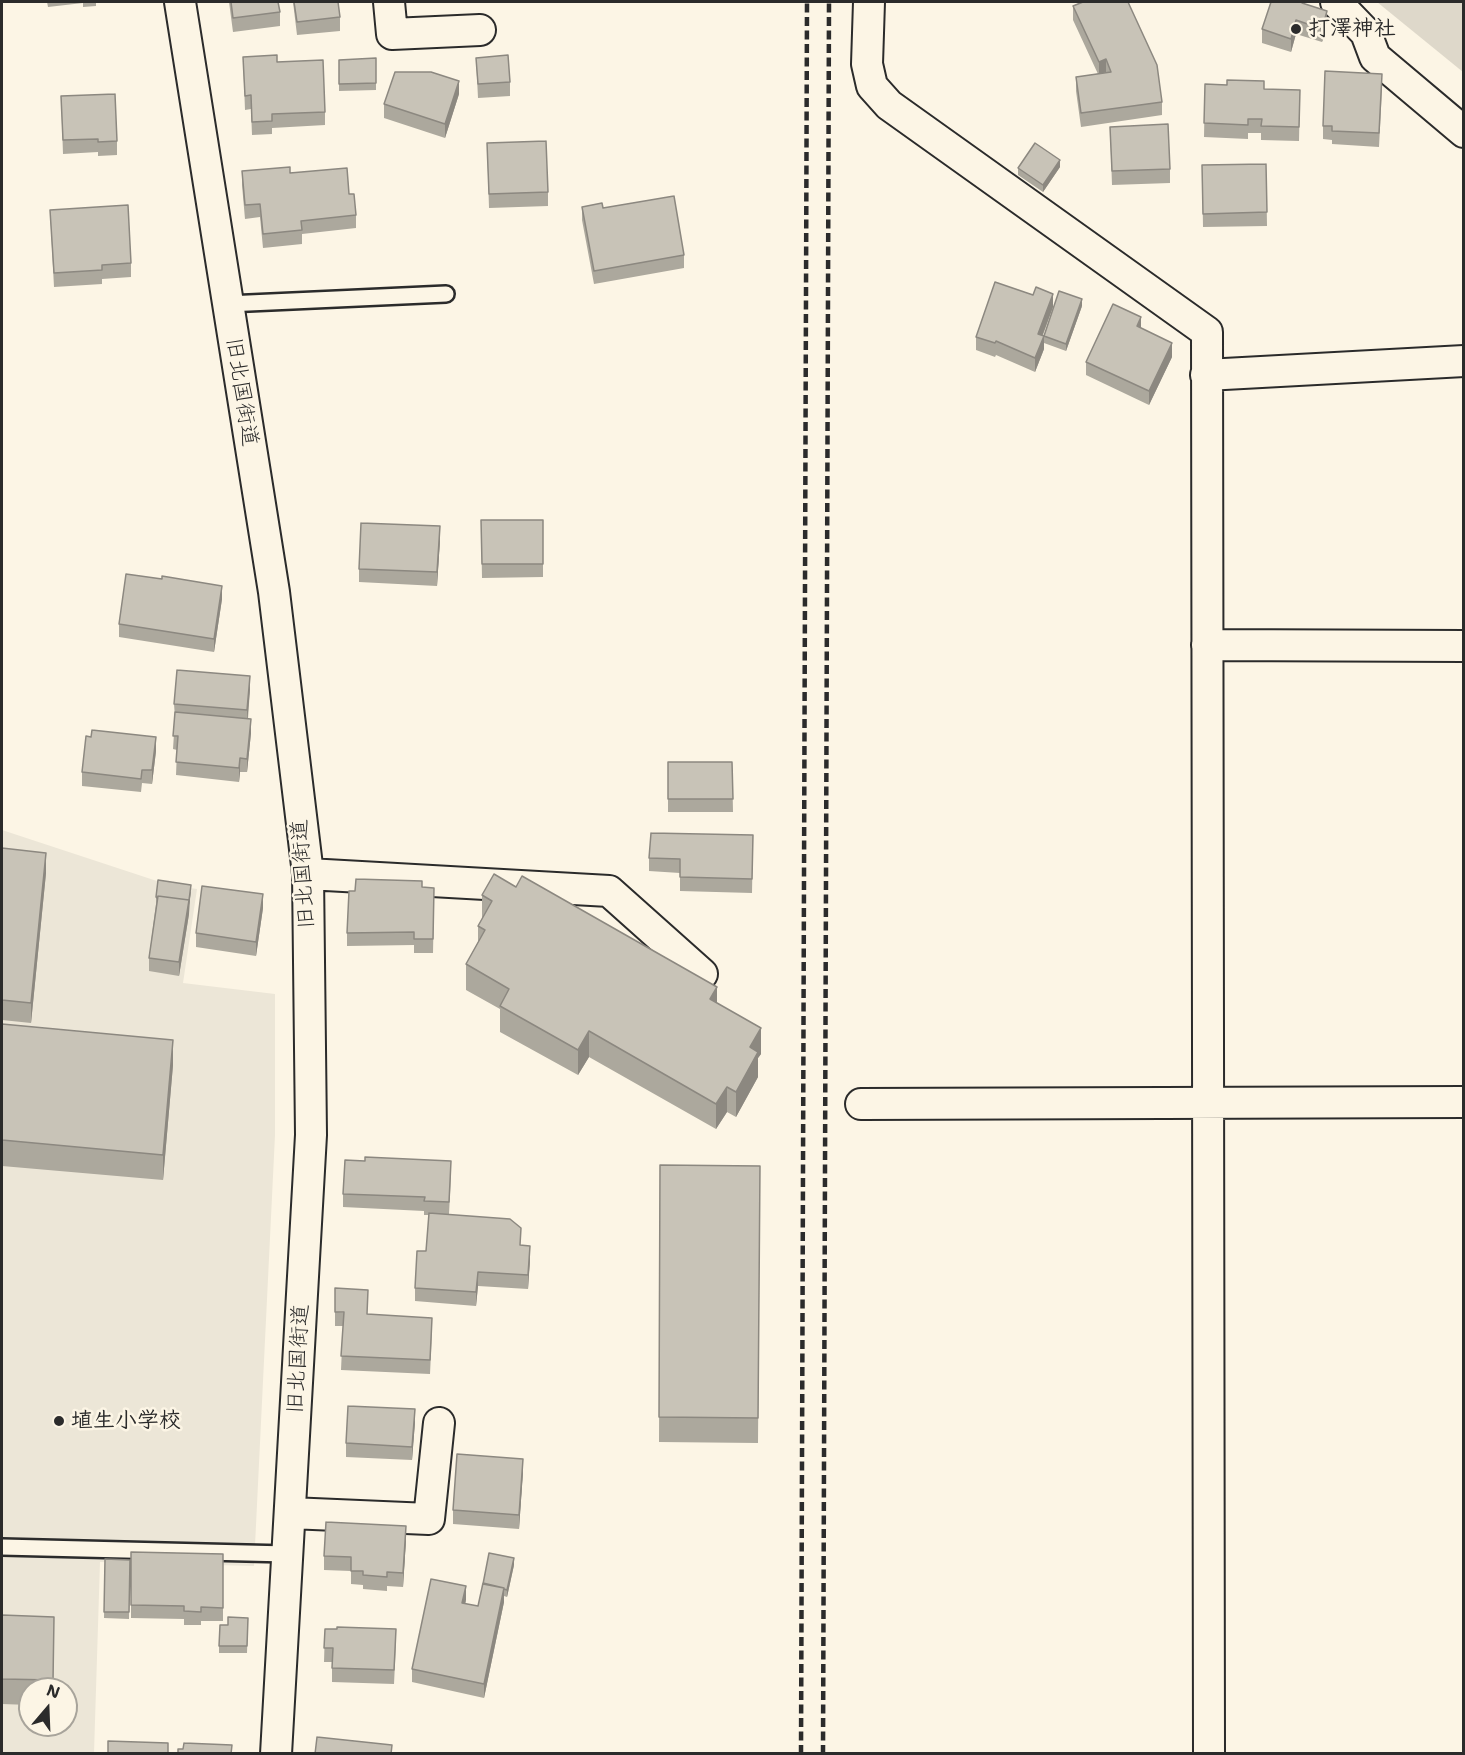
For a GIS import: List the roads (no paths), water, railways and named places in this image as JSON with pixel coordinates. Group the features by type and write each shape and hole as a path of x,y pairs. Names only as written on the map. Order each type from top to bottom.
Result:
{"street":[{"name":"旧北国街道","path":"180,2 274,592 308,874 311,1135 276,1754"},
{"path":"388,2 392,34 480,30"},
{"path":"869,2 867,64 872,86 889,105 1207,332 1209,1754"},
{"path":"1336,2 1366,33 1375,57 1464,132"},
{"path":"1206,375 1464,361"},
{"path":"1207,645 1464,646"},
{"path":"308,874 609,891 702,974"},
{"path":"861,1104 1464,1102"},
{"path":"290,1513 429,1519 439,1423"}],"lane":[{"path":"227,304 446,294"},
{"path":"2,1547 287,1554"}],"railway":[{"path":"801,1754 807,2"},
{"path":"823,1754 829,2"}],"place":[{"name":"打澤神社","path":"1296,29"},
{"name":"埴生小学校","path":"59,1421"}]}
